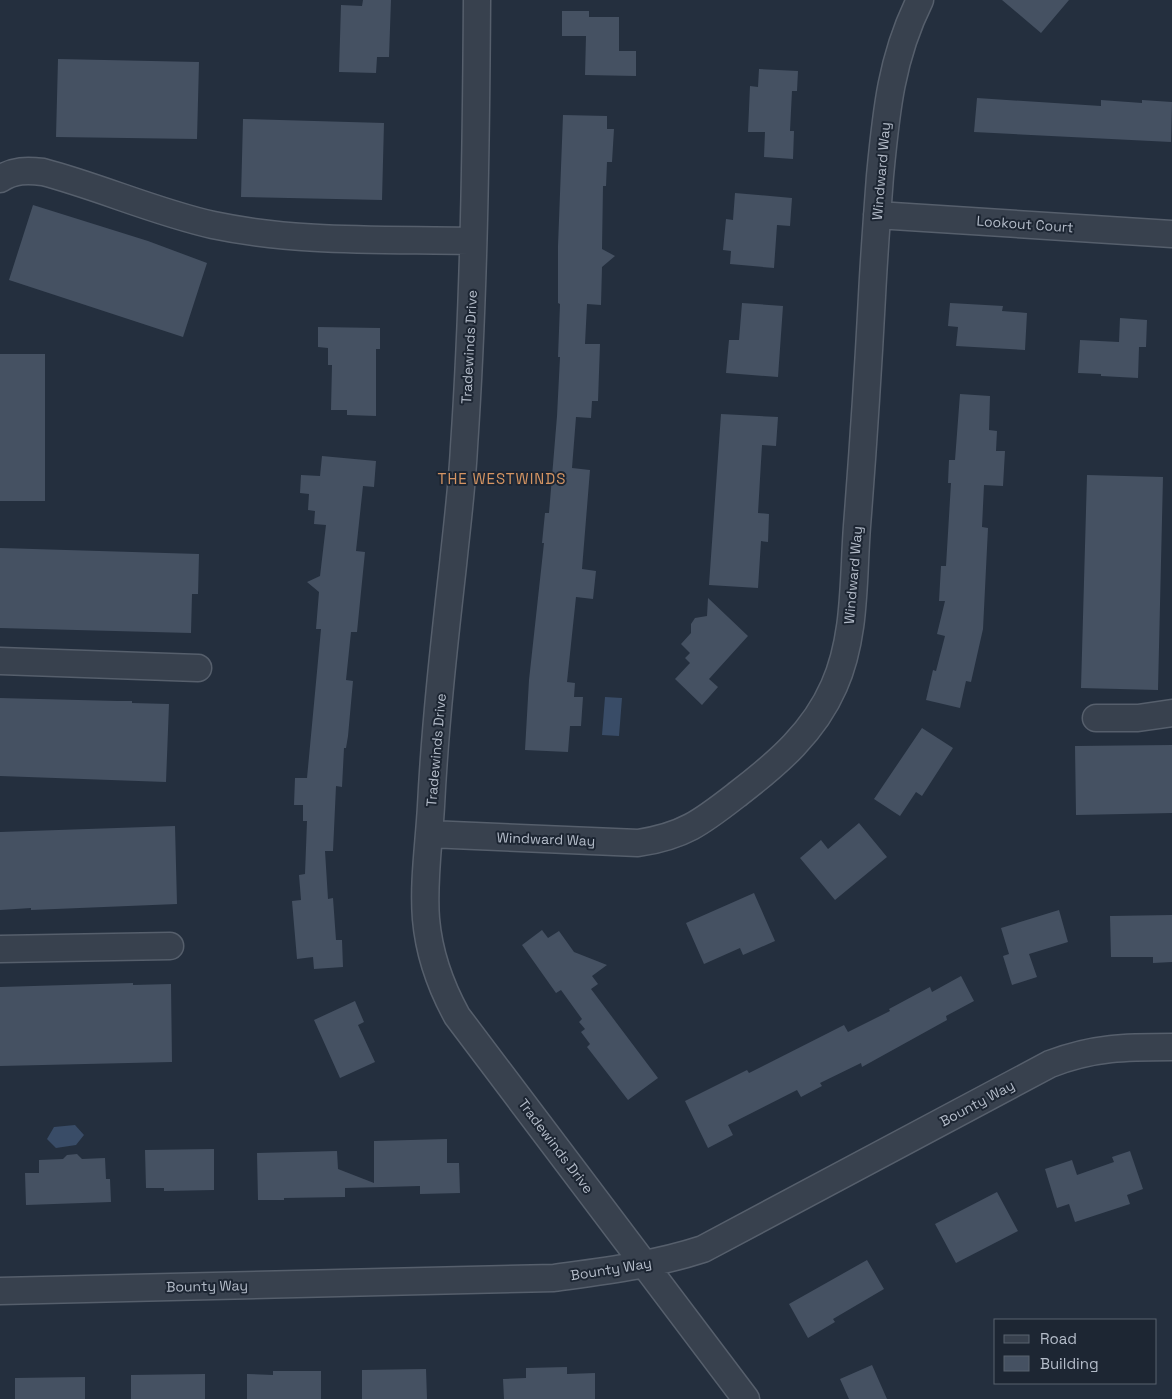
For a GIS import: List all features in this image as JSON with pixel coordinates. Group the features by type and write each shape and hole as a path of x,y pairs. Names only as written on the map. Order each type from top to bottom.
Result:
{"street":[{"name":"Tradewinds Drive","path":"477,0 473,240 464,448 434,756 426,882 426,918 435,968 448,1001 457,1016 746,1399"},
{"name":"Windward Way","path":"429,834 638,842 659,840 690,829 786,754 808,730 825,704 841,667 852,613 877,215 884,134 893,73 902,43 920,0"},
{"path":"0,179 16,172 29,170 43,172 193,220 250,232 327,238 473,240"},
{"name":"Lookout Court","path":"877,215 1172,234"},
{"path":"0,661 198,668"},
{"path":"1096,718 1138,718 1172,712"},
{"path":"0,949 170,946"},
{"name":"Bounty Way","path":"0,1291 554,1278 644,1265 703,1249 1050,1064 1098,1050 1117,1047 1172,1047"}],"water":[{"path":"605,697 622,698 619,736 602,735"},
{"path":"75,1125 84,1135 76,1145 56,1148 47,1139 54,1127"}],"building":[{"path":"363,0 391,0 389,57 377,57 376,73 339,72 341,5 362,6"},
{"path":"1002,0 1069,0 1041,33"},
{"path":"562,11 589,11 589,17 619,17 619,51 636,51 636,76 585,75 586,36 562,36"},
{"path":"58,59 199,62 197,139 56,137"},
{"path":"759,69 798,71 797,91 792,91 790,131 794,131 793,159 764,157 765,132 748,132 750,86 758,87"},
{"path":"977,98 1101,106 1101,100 1142,103 1142,100 1172,102 1171,142 974,132"},
{"path":"563,115 607,116 607,129 614,129 612,162 607,162 606,186 603,186 602,249 615,256 602,267 601,305 587,304 585,344 600,344 598,401 592,401 591,418 576,417 572,468 590,470 582,569 596,571 593,599 576,597 567,682 575,683 574,697 583,697 581,726 570,726 568,752 525,750 529,680 544,543 542,543 545,513 549,513 557,416 560,357 558,357 560,304 558,303 558,246"},
{"path":"243,119 384,123 382,200 241,197"},
{"path":"735,193 792,198 790,226 777,225 774,268 730,264 731,251 723,250 726,219 733,220"},
{"path":"33,205 148,241 207,263 183,337 9,280"},
{"path":"742,303 783,306 778,377 726,373 729,340 739,340"},
{"path":"950,303 1003,306 1002,311 1027,313 1025,350 956,346 958,327 948,326"},
{"path":"1120,318 1147,320 1146,347 1139,347 1138,378 1078,373 1080,340 1119,342"},
{"path":"318,327 380,328 380,349 376,349 376,416 347,415 347,410 331,410 332,365 328,365 328,348 318,347"},
{"path":"0,354 45,354 45,501 0,501"},
{"path":"960,394 990,396 989,430 997,431 996,451 1005,451 1003,486 984,485 982,527 988,528 983,629 971,682 966,681 960,708 926,700 933,670 936,671 945,636 937,634 945,601 939,601 941,566 946,566 951,483 948,483 949,460 955,460"},
{"path":"721,414 778,417 776,446 762,445 758,513 769,514 768,542 761,541 758,588 709,585"},
{"path":"322,456 376,461 374,487 363,486 356,551 365,552 357,632 351,632 346,680 353,681 348,736 346,748 344,748 342,787 336,786 333,851 325,851 328,899 333,898 336,940 342,940 343,967 314,969 313,957 297,959 292,901 301,900 299,875 305,874 307,821 303,821 303,805 294,805 295,778 307,778 321,629 316,629 319,592 307,582 320,576 326,525 314,524 315,511 308,510 309,494 300,493 301,475 320,476"},
{"path":"1087,475 1163,477 1158,690 1081,688"},
{"path":"0,548 199,554 198,594 192,594 191,633 0,628"},
{"path":"708,598 748,636 709,679 718,687 702,705 675,679 690,663 685,658 690,653 681,644 691,633 691,624 695,618 707,616"},
{"path":"0,698 132,701 132,703 169,704 166,782 0,776"},
{"path":"922,728 953,748 922,796 916,792 900,816 874,799"},
{"path":"1172,745 1172,813 1076,815 1075,746"},
{"path":"859,823 887,857 835,900 800,858 821,840 828,849"},
{"path":"175,826 177,904 0,910 0,832"},
{"path":"754,893 775,941 743,955 740,948 704,964 686,923"},
{"path":"1059,910 1068,942 1029,954 1037,977 1012,985 1003,956 1009,954 1001,928"},
{"path":"1172,915 1172,962 1153,963 1153,957 1111,957 1110,916"},
{"path":"542,930 548,938 559,931 574,952 607,965 592,976 598,984 591,989 658,1078 628,1100 587,1047 590,1044 581,1032 585,1029 579,1022 582,1019 561,990 556,993 522,945"},
{"path":"961,976 974,1001 946,1016 947,1020 862,1067 861,1063 820,1083 822,1086 801,1097 797,1090 728,1125 733,1135 708,1148 685,1101 747,1070 749,1073 844,1025 848,1032 890,1011 889,1009 930,987 932,992"},
{"path":"133,983 133,985 171,984 172,1062 0,1066 0,987"},
{"path":"355,1001 364,1022 358,1025 375,1062 340,1078 314,1020"},
{"path":"447,1139 447,1163 459,1163 460,1193 420,1194 420,1186 345,1188 345,1197 258,1200 257,1153 337,1151 338,1169 374,1183 374,1141"},
{"path":"214,1149 214,1190 164,1191 164,1188 146,1188 145,1150"},
{"path":"1130,1151 1143,1189 1127,1195 1130,1204 1075,1222 1069,1204 1057,1208 1045,1169 1072,1160 1077,1175 1114,1162 1112,1157"},
{"path":"77,1154 82,1159 105,1158 106,1179 110,1179 111,1202 26,1205 25,1173 39,1173 39,1160 63,1159 67,1155"},
{"path":"997,1192 1018,1231 956,1263 935,1224"},
{"path":"867,1260 884,1289 833,1319 835,1322 808,1338 789,1304"},
{"path":"872,1365 887,1399 849,1399 840,1379"},
{"path":"567,1367 567,1374 595,1373 595,1399 504,1399 503,1379 526,1378 526,1368"},
{"path":"426,1369 427,1399 362,1399 362,1370"},
{"path":"273,1371 321,1371 321,1399 247,1399 247,1374 273,1375"},
{"path":"205,1374 205,1399 131,1399 131,1375"},
{"path":"85,1377 85,1399 15,1399 15,1378"}],"district":[{"name":"THE WESTWINDS","path":"502,479"}]}
